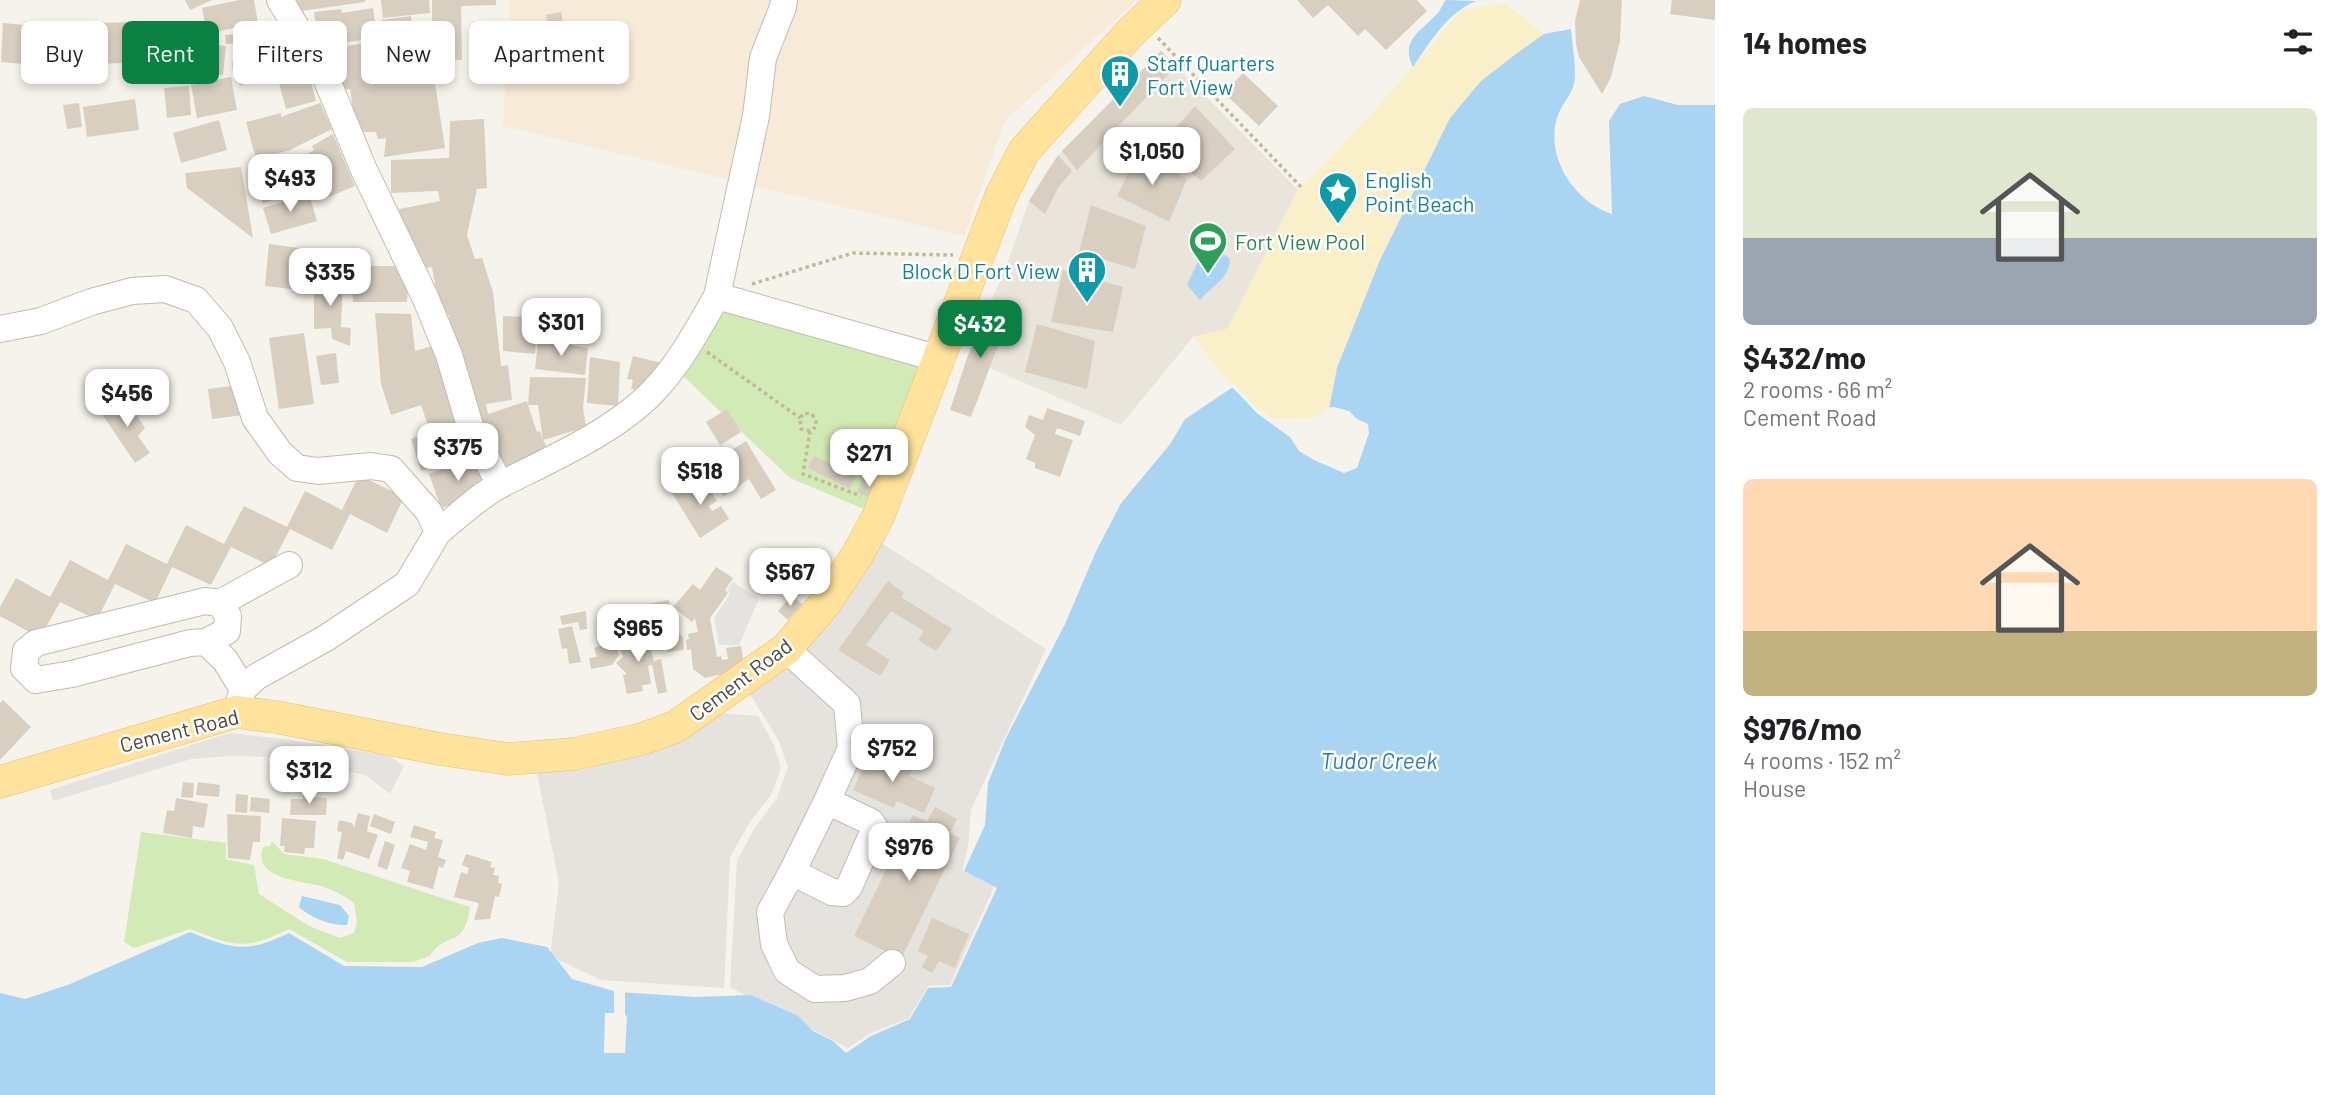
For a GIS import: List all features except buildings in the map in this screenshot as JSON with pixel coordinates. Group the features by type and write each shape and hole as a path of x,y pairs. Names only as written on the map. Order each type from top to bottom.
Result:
{"main road":[{"name":"Cement Road","path":"0,782 240,701 276,717 440,749 508,759 573,754 642,738 675,727 786,649 827,602 856,556 883,505 1001,196 1024,151 1165,0"}],"street":[{"path":"280,0 326,78 364,170 425,297 449,355 470,426 500,485"},
{"path":"240,701 256,677 326,638 407,584 438,532 500,485 526,474 622,418 658,387 688,348 717,296 756,116 763,58 783,7 783,0"},
{"path":"0,329 41,321 91,302 132,291 165,289 196,300 220,328 237,362 255,418 279,453 297,468 318,471 371,466 391,469 429,512 438,532"},
{"path":"717,296 940,359"},
{"path":"220,603 228,616 227,631 206,642 190,643 72,674 36,680 24,668 26,651 36,643 205,601 220,603 289,565"},
{"path":"206,642 225,660 240,701"},
{"path":"786,649 847,704 851,748 770,912 774,944 787,971 815,989 845,988 870,981 892,963"},
{"path":"792,872 832,892 843,893 849,887 875,828 871,822 827,801"}],"path":[{"path":"1142,22 1302,188"},
{"path":"717,296 815,262 853,253 979,256"},
{"path":"705,351 800,418"},
{"path":"804,413 812,414 816,427 810,431 800,429 800,418 804,413"},
{"path":"810,431 803,474 883,505"}],"shaded area":[{"path":"510,0 1136,0 1005,121 964,236 503,126 505,84 629,84 629,21 509,21"},
{"path":"1161,51 1298,190 1227,329 1193,337 1121,425 967,358 1007,264 1029,201 1047,171 1062,151"},
{"path":"880,542 1046,649 971,810 968,846 962,870 994,887 950,985 928,986 909,1018 869,1034 848,1048 730,987 737,861 754,829 777,798 788,767 779,741 748,691"},
{"path":"733,582 759,599 739,645 719,645 714,618 730,594 727,590"},
{"path":"860,668 878,680 850,726 830,714"},
{"path":"721,713 758,716 773,743 781,768 771,795 750,822 730,857 724,988 601,980 550,956 559,883 535,763"},
{"path":"229,733 390,756 404,766 390,794 365,775 280,757 229,756 191,759 53,801 50,790"},
{"path":"846,787 909,817 886,863 868,855 884,823 841,799"},
{"path":"858,880 873,889 852,931 837,923"},
{"path":"787,881 840,910 832,927 779,898"}],"green space":[{"path":"717,296 938,363 871,512 790,478 680,373"},
{"path":"141,832 226,843 226,859 254,865 259,894 309,926 340,938 354,933 357,922 354,903 324,887 272,873 261,858 263,847 270,846 272,841 284,854 323,859 470,907 467,920 459,935 442,943 430,956 412,962 347,962 289,929 261,941 239,944 190,929 134,948 124,942"}],"sand":[{"name":"English Point Beach","path":"1505,3 1544,34 1481,81 1450,118 1380,260 1337,368 1334,407 1316,418 1274,419 1239,395 1193,337 1227,329 1298,190 1367,119 1462,10"}],"water":[{"path":"1446,0 1476,1 1448,21 1413,67 1410,43"},
{"name":"Tudor Creek","path":"1571,29 1575,78 1557,118 1555,148 1566,177 1586,200 1599,208 1612,214 1609,121 1620,104 1644,96 1678,105 1715,105 1715,1095 0,1095 0,993 25,999 70,984 190,932 239,947 261,944 289,933 344,966 422,967 478,943 502,938 547,947 572,979 617,992 696,997 751,995 798,1016 813,1031 833,1041 846,1053 871,1036 910,1019 928,988 951,987 997,888 964,871 985,825 988,783 1006,738 1064,626 1096,551 1121,503 1170,444 1185,419 1233,387 1257,413 1290,437 1328,415 1337,368 1380,260 1450,118 1481,81 1516,54 1544,34"},
{"name":"Fort View Pool","path":"1214,246 1230,259 1229,266 1223,277 1200,300 1187,285 1202,253"},
{"path":"302,896 340,905 349,916 347,925 328,923 309,915 299,907"}],"pier":[{"path":"1231,384 1235,384 1259,411 1290,433 1308,419 1325,412 1326,408 1349,411 1368,424 1369,433 1357,468 1344,473 1299,451 1290,437 1257,413 1232,387 1185,419 1170,444 1121,503 1096,551 1064,626 1060,625 1118,501 1167,442 1183,417"},
{"path":"614,988 625,990 625,1053 604,1053 605,1013 614,1013"}],"place":[{"name":"Staff Quarters Fort View","path":"1120,108"},
{"name":"English Point Beach","path":"1338,225"},
{"name":"Fort View Pool","path":"1208,275"},
{"name":"Block D Fort View","path":"1087,304"}]}
